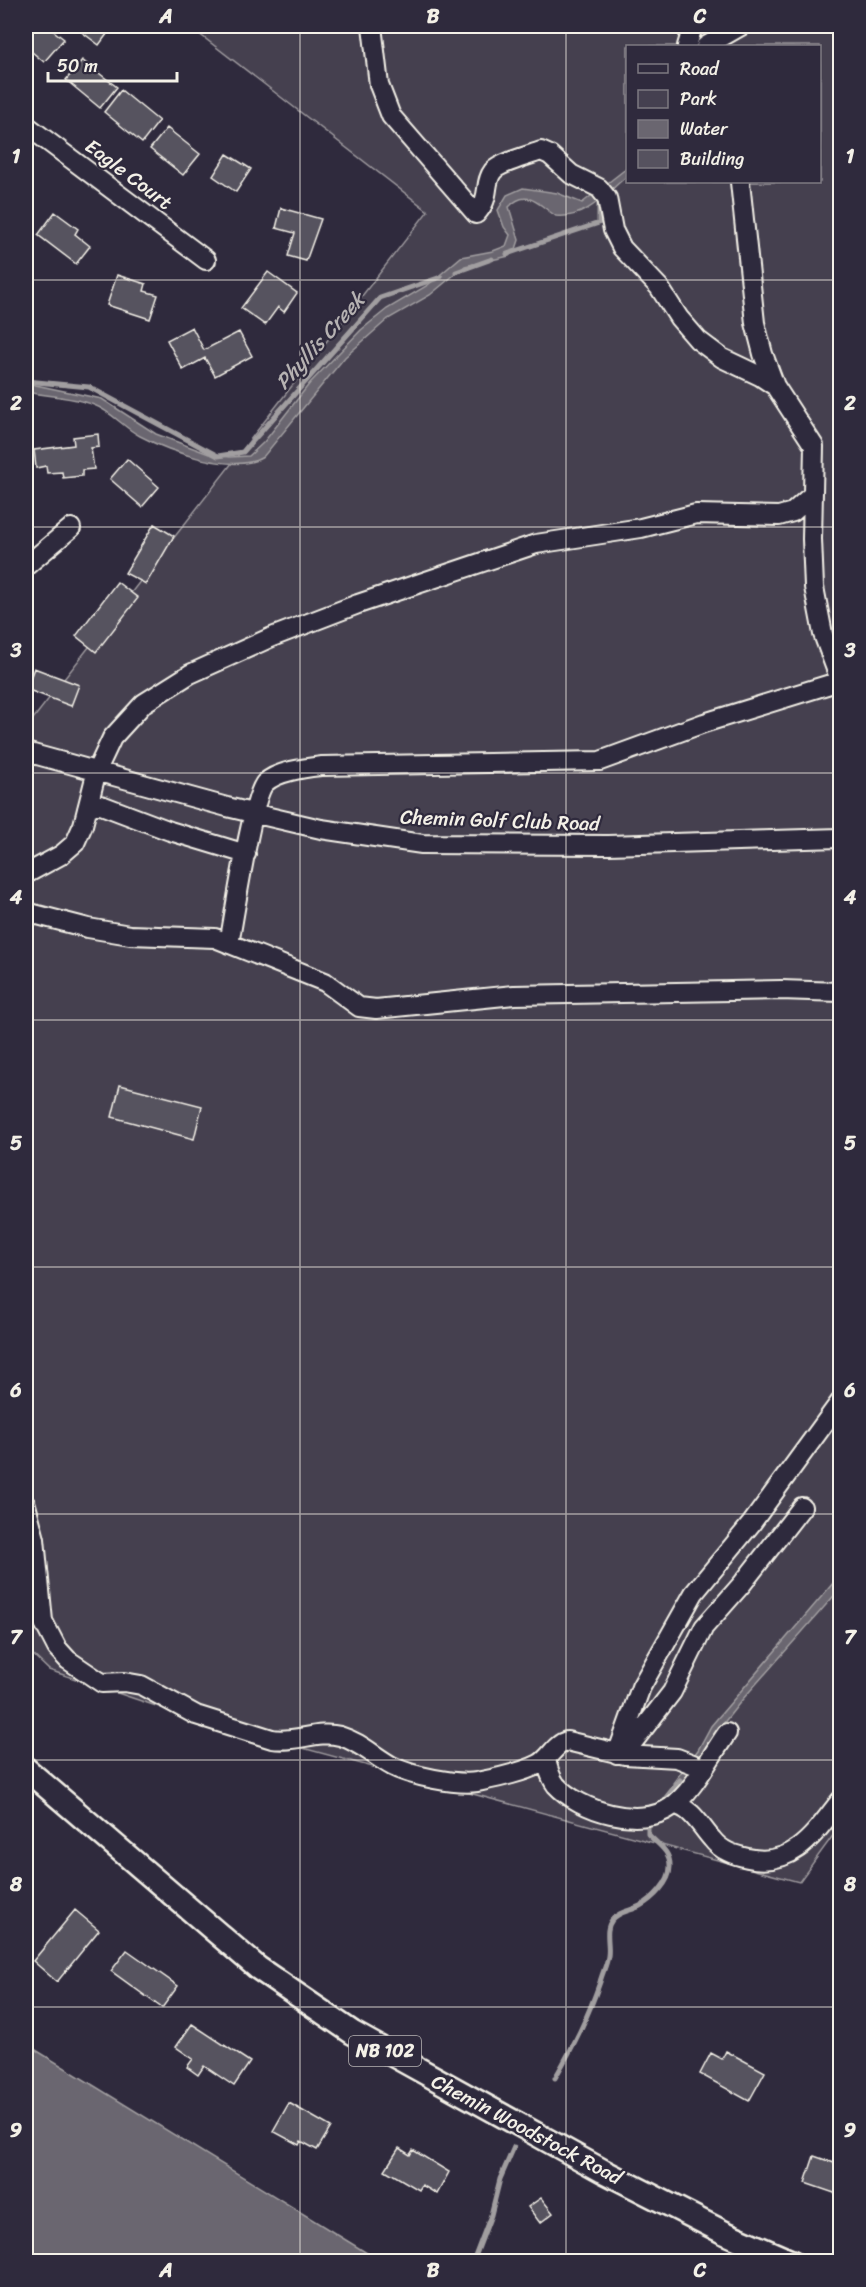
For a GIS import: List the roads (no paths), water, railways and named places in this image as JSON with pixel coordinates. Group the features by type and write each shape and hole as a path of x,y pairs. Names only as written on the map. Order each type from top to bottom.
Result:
{"main road":[{"name":"Chemin Woodstock Road","path":"26,1769 258,1968 353,2034 603,2171 725,2233 792,2262"}],"street":[{"path":"372,26 378,85 391,116 476,214 486,202 490,177 496,169 541,152 550,155 571,174 602,191 613,230 622,248 659,287 688,330 722,358 760,376 775,386"},
{"path":"687,45 693,26"},
{"path":"708,45 741,26"},
{"name":"Eagle Court","path":"26,125 206,260"},
{"path":"229,944 246,854 264,784 306,767 600,761 704,723 840,681 823,634 814,587 812,495 814,446 775,386 755,323 740,183"},
{"path":"26,874 69,849 79,836 106,745 144,703 190,674 315,621 536,544 641,528 696,514 779,516 793,512 812,495"},
{"path":"26,566 71,528"},
{"name":"Chemin Golf Club Road","path":"26,752 321,829 422,844 608,845 840,838"},
{"path":"87,808 96,804 104,806 170,831 246,854"},
{"path":"26,912 120,933 208,937 325,982 359,1006 376,1009 514,995 781,990 840,992"},
{"path":"617,1754 640,1688 687,1604 704,1579 752,1524 840,1402"},
{"path":"26,1505 35,1539 38,1592 46,1629 68,1660 102,1683 124,1682 141,1685 196,1715 272,1739 285,1741 318,1735 339,1736 361,1745 393,1766 448,1781 476,1782 529,1768 546,1759 567,1741 617,1754 682,1759 701,1767"},
{"path":"617,1754 634,1741 672,1692 683,1674 699,1635 802,1507"},
{"path":"687,1604 709,1621"},
{"path":"546,1759 549,1774 560,1789 604,1814 651,1815 661,1813 675,1805 727,1733"},
{"path":"675,1805 686,1809 723,1849 753,1859 771,1860 784,1858 806,1844 840,1801"}],"water":[{"path":"626,169 626,177 595,204 577,214 556,216 528,198 516,201 509,207 519,240 516,249 509,256 465,266 430,295 388,319 345,357 263,457 251,462 219,462 184,454 140,436 94,405 69,398 26,392 26,383 102,399 156,434 209,454 230,457 249,456 264,442 310,383 361,330 387,309 428,285 461,257 506,246 510,235 504,227 498,210 507,195 523,188 557,193 582,203"},
{"path":"840,1575 840,1589 742,1700 715,1734 680,1788 673,1783 698,1750 711,1726"},
{"path":"26,2044 349,2242 380,2261 26,2261"}],"waterway":[{"name":"Phyllis Creek","path":"507,254 599,223 599,195"},
{"name":"Phyllis Creek","path":"456,272 492,259"},
{"name":"Phyllis Creek","path":"26,381 89,387 218,456 243,452 380,298 441,277"},
{"path":"660,1805 680,1780"},
{"path":"555,2078 580,2032 600,1982 607,1962 608,1933 612,1920 650,1899 660,1890 669,1873 668,1856 648,1834 648,1825"},
{"path":"473,2262 491,2215 500,2179 514,2147"}]}
